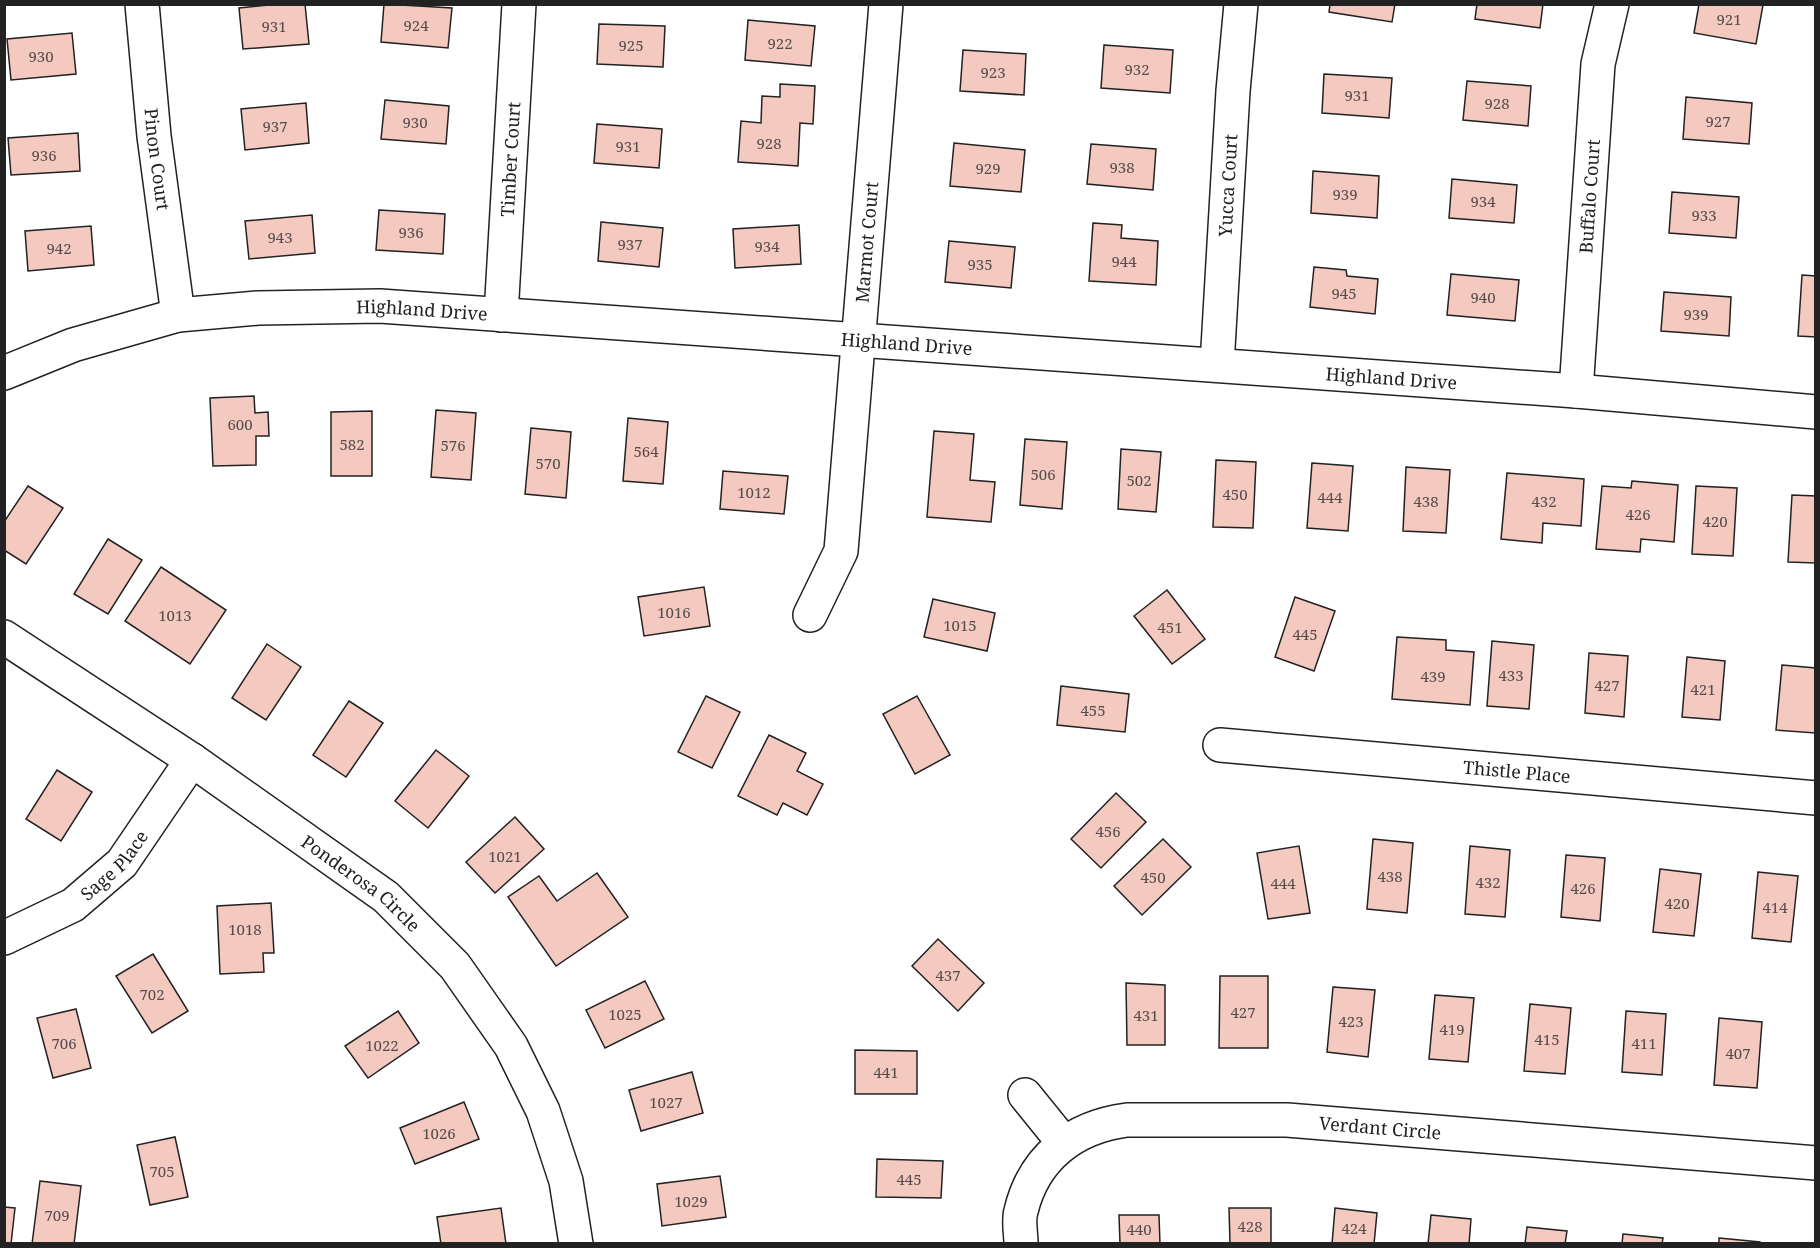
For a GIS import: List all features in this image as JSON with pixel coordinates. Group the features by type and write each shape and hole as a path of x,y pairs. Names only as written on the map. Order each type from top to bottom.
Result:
{"street":[{"name":"Pinon Court","path":"142,4 154,136 177,315"},
{"name":"Timber Court","path":"501,315 519,4"},
{"name":"Marmot Court","path":"810,615 841,551 886,4"},
{"name":"Yucca Court","path":"1217,365 1233,91 1241,4"},
{"name":"Buffalo Court","path":"1576,391 1598,64 1612,4"},
{"name":"Highland Drive","path":"4,373 73,345 177,315 258,308 380,306 1576,391 1815,412"},
{"name":"Ponderosa Circle","path":"4,637 192,760 386,897 455,966 511,1046 543,1112 566,1181 576,1244"},
{"name":"Thistle Place","path":"1220,745 1815,798"},
{"name":"Sage Place","path":"4,938 15,935 73,905 122,863 192,760"},
{"path":"1025,1095 1063,1142"},
{"name":"Verdant Circle","path":"1021,1244 1020,1212 1036,1172 1063,1142 1106,1122 1287,1120 1815,1163"}],"building":[{"path":"305,4 309,44 243,49 239,8"},
{"path":"384,4 452,8 448,48 381,42"},
{"path":"1330,4 1395,4 1392,22 1329,12"},
{"path":"1477,4 1543,4 1540,28 1475,19"},
{"path":"1699,4 1763,5 1756,44 1694,33"},
{"path":"748,20 815,26 811,66 745,60"},
{"path":"599,24 665,26 663,67 597,64"},
{"path":"72,33 76,74 11,80 7,39"},
{"path":"1104,45 1173,50 1170,93 1101,88"},
{"path":"963,50 1026,54 1024,95 960,91"},
{"path":"1324,74 1392,78 1389,118 1322,113"},
{"path":"1467,81 1531,86 1528,126 1463,120"},
{"path":"780,84 815,86 813,124 800,123 798,166 738,162 741,121 761,123 762,96 780,97"},
{"path":"1686,97 1752,103 1749,144 1683,139"},
{"path":"385,100 449,106 446,144 381,139"},
{"path":"306,103 309,143 245,150 241,109"},
{"path":"597,124 662,129 659,168 594,163"},
{"path":"78,133 80,171 11,175 8,138"},
{"path":"954,143 1025,150 1021,192 950,186"},
{"path":"1091,144 1156,149 1153,190 1087,184"},
{"path":"1313,171 1379,176 1377,218 1311,213"},
{"path":"1452,179 1517,185 1514,223 1449,218"},
{"path":"1672,192 1739,197 1736,238 1669,233"},
{"path":"379,210 445,214 443,254 376,250"},
{"path":"312,215 315,253 249,259 245,221"},
{"path":"601,222 663,228 659,267 598,261"},
{"path":"1093,223 1122,225 1121,238 1158,241 1156,285 1089,281"},
{"path":"799,225 801,264 735,268 733,229"},
{"path":"91,226 94,265 28,271 25,231"},
{"path":"949,241 1015,247 1011,288 945,282"},
{"path":"1314,267 1346,270 1347,276 1378,279 1375,314 1310,307"},
{"path":"1451,274 1519,280 1515,321 1447,315"},
{"path":"1802,275 1816,276 1816,337 1798,336"},
{"path":"1664,292 1731,297 1729,336 1661,331"},
{"path":"254,396 255,413 268,412 269,436 256,436 256,465 213,466 210,398"},
{"path":"436,410 476,413 471,480 431,477"},
{"path":"372,411 372,476 331,476 331,412"},
{"path":"628,418 668,422 663,484 623,481"},
{"path":"531,428 571,432 566,498 525,494"},
{"path":"934,431 974,434 970,480 995,482 991,522 927,517"},
{"path":"1025,439 1067,442 1062,509 1020,505"},
{"path":"1121,449 1161,452 1156,512 1118,509"},
{"path":"1216,460 1256,462 1253,528 1213,527"},
{"path":"1312,463 1353,466 1348,531 1307,528"},
{"path":"1406,467 1450,470 1446,533 1403,531"},
{"path":"723,471 788,476 784,514 720,509"},
{"path":"1507,473 1584,479 1581,526 1543,523 1542,543 1501,539"},
{"path":"1632,481 1678,485 1674,542 1641,539 1640,552 1596,549 1602,486 1631,488"},
{"path":"28,486 63,508 26,564 4,550 4,522"},
{"path":"1696,486 1737,488 1733,556 1692,554"},
{"path":"1792,495 1816,496 1816,563 1788,562"},
{"path":"108,539 142,560 108,614 74,594"},
{"path":"161,567 226,610 190,664 125,621"},
{"path":"704,587 710,626 644,636 638,597"},
{"path":"1167,590 1205,639 1172,664 1134,616"},
{"path":"1295,597 1335,611 1314,671 1275,657"},
{"path":"933,599 995,613 987,651 924,637"},
{"path":"1397,637 1446,640 1446,650 1474,652 1470,705 1392,699"},
{"path":"1492,641 1534,645 1529,709 1487,706"},
{"path":"267,644 301,667 266,720 232,698"},
{"path":"1589,653 1628,656 1624,717 1585,713"},
{"path":"1687,657 1725,661 1720,720 1682,717"},
{"path":"1782,665 1816,668 1815,733 1776,730"},
{"path":"1061,686 1129,694 1125,732 1057,725"},
{"path":"706,696 740,712 712,768 678,752"},
{"path":"917,696 950,755 915,774 883,714"},
{"path":"349,701 383,723 346,777 313,755"},
{"path":"769,735 806,753 797,771 823,784 807,815 783,803 777,815 738,796"},
{"path":"436,750 469,776 428,828 395,801"},
{"path":"57,770 92,792 61,841 26,819"},
{"path":"1116,793 1146,822 1101,868 1071,839"},
{"path":"515,817 544,849 495,893 466,862"},
{"path":"1163,839 1191,867 1142,915 1114,886"},
{"path":"1373,839 1413,843 1407,913 1367,909"},
{"path":"1299,846 1310,913 1268,919 1257,853"},
{"path":"1470,846 1510,850 1505,917 1465,914"},
{"path":"1566,855 1605,858 1600,921 1561,917"},
{"path":"1660,869 1701,874 1694,936 1653,932"},
{"path":"1758,872 1798,876 1791,942 1752,938"},
{"path":"597,873 628,917 556,966 508,897 539,876 557,901"},
{"path":"271,903 274,953 263,953 264,972 220,974 217,906"},
{"path":"938,939 984,983 958,1011 912,966"},
{"path":"153,954 188,1011 152,1033 116,976"},
{"path":"1220,976 1268,976 1268,1048 1219,1048"},
{"path":"645,981 664,1019 605,1048 586,1010"},
{"path":"1126,983 1165,985 1165,1045 1127,1045"},
{"path":"1333,987 1375,990 1368,1057 1327,1052"},
{"path":"1435,995 1474,998 1468,1062 1429,1059"},
{"path":"1530,1004 1571,1008 1565,1074 1524,1071"},
{"path":"76,1009 91,1068 53,1078 37,1018"},
{"path":"398,1011 419,1043 368,1078 345,1046"},
{"path":"1626,1011 1666,1014 1662,1075 1622,1072"},
{"path":"1719,1018 1762,1022 1757,1088 1714,1085"},
{"path":"855,1050 917,1051 917,1094 855,1094"},
{"path":"692,1072 703,1113 641,1131 629,1090"},
{"path":"464,1102 479,1139 415,1164 400,1128"},
{"path":"175,1137 188,1197 150,1205 137,1145"},
{"path":"877,1159 943,1161 941,1198 876,1197"},
{"path":"720,1176 726,1217 662,1226 657,1184"},
{"path":"40,1181 81,1186 74,1244 32,1244"},
{"path":"4,1207 15,1208 11,1244 4,1244"},
{"path":"501,1208 506,1244 441,1244 437,1217"},
{"path":"1229,1208 1271,1208 1271,1244 1230,1244"},
{"path":"1335,1208 1377,1213 1374,1244 1332,1244"},
{"path":"1119,1215 1159,1215 1160,1244 1120,1244"},
{"path":"1431,1215 1471,1219 1469,1244 1428,1244"},
{"path":"1527,1227 1567,1231 1565,1244 1525,1244"},
{"path":"1623,1234 1663,1238 1662,1244 1622,1244"},
{"path":"1719,1238 1760,1242 1760,1244 1719,1244"}]}
